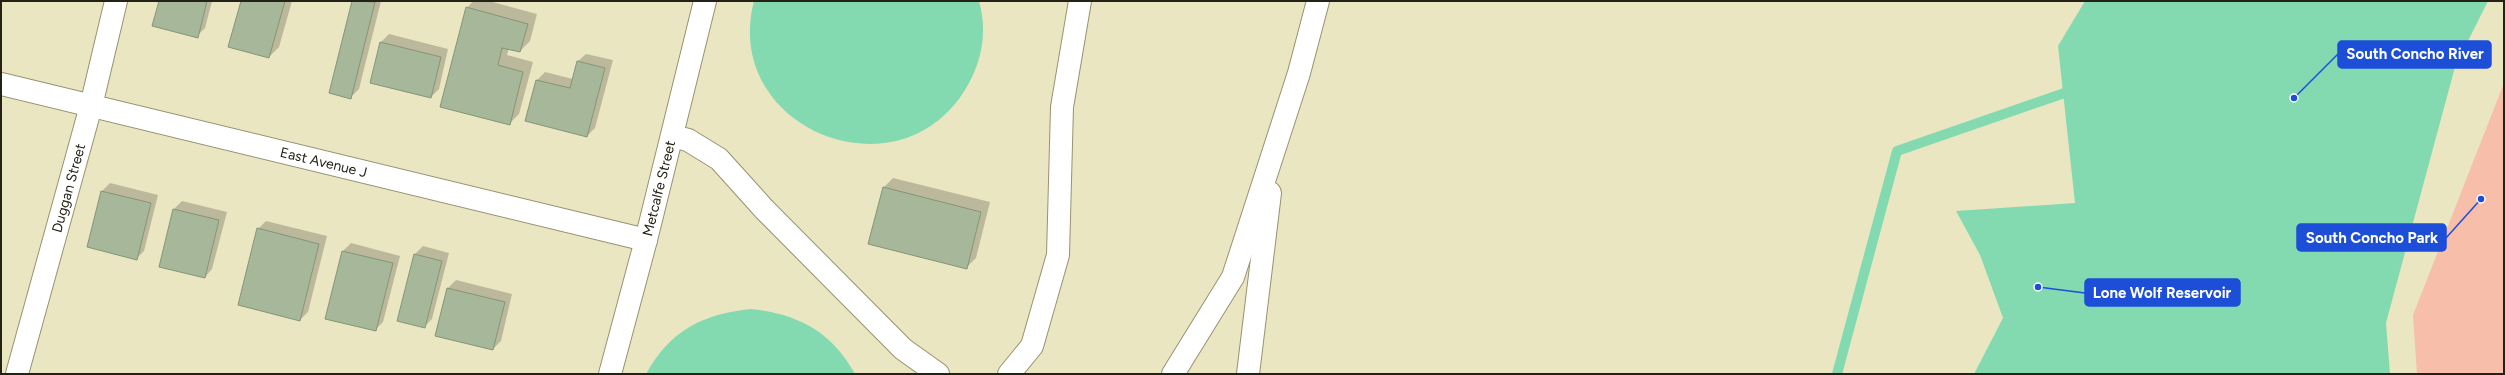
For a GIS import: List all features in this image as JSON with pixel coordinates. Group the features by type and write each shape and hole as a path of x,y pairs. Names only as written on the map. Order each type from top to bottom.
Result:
{"street":[{"name":"Duggan Street","path":"16,374 91,106 116,1"},
{"name":"Metcalfe Street","path":"610,374 646,240 705,1"},
{"path":"1009,374 1032,346 1058,255 1062,107 1080,1"},
{"path":"1173,374 1233,277 1299,73 1318,1"},
{"name":"East Avenue J","path":"1,84 646,240"},
{"path":"672,136 688,140 719,159 764,209 902,349 938,374"},
{"path":"1248,374 1276,144"}],"shaded area":[{"path":"754,1 979,1 983,22 983,32 978,63 969,83 940,119 903,139 863,144 824,135 790,115 764,85 751,46"},
{"path":"2085,1 2488,1 2455,67 2386,323 2390,374 1974,374 2003,318 1980,255 1956,211 2075,203 2058,46"},
{"path":"2504,83 2504,374 2417,374 2413,315"},
{"path":"751,309 784,315 812,327 835,346 846,359 855,374 646,374 655,359 677,335 703,320 734,311"}],"building":[{"path":"159,1 207,1 198,38 152,26"},
{"path":"241,1 285,1 269,58 228,47"},
{"path":"352,1 375,2 351,99 329,93"},
{"path":"466,7 528,24 520,52 502,48 498,65 523,72 510,125 440,107"},
{"path":"380,42 441,57 431,98 370,83"},
{"path":"577,61 605,68 587,137 525,121 536,80 570,88"},
{"path":"883,187 981,212 967,269 868,244"},
{"path":"101,191 151,203 137,260 87,247"},
{"path":"173,209 219,220 205,278 159,267"},
{"path":"257,228 319,244 300,321 238,305"},
{"path":"342,251 393,263 376,331 325,319"},
{"path":"414,254 442,261 425,328 397,321"},
{"path":"447,288 505,302 493,350 435,336"}],"waterway":[{"path":"1837,374 1897,151 2076,89"}],"place":[{"name":"South Concho River","path":"2294,98"},
{"name":"South Concho Park","path":"2481,199"},
{"name":"Lone Wolf Reservoir","path":"2038,287"}]}
